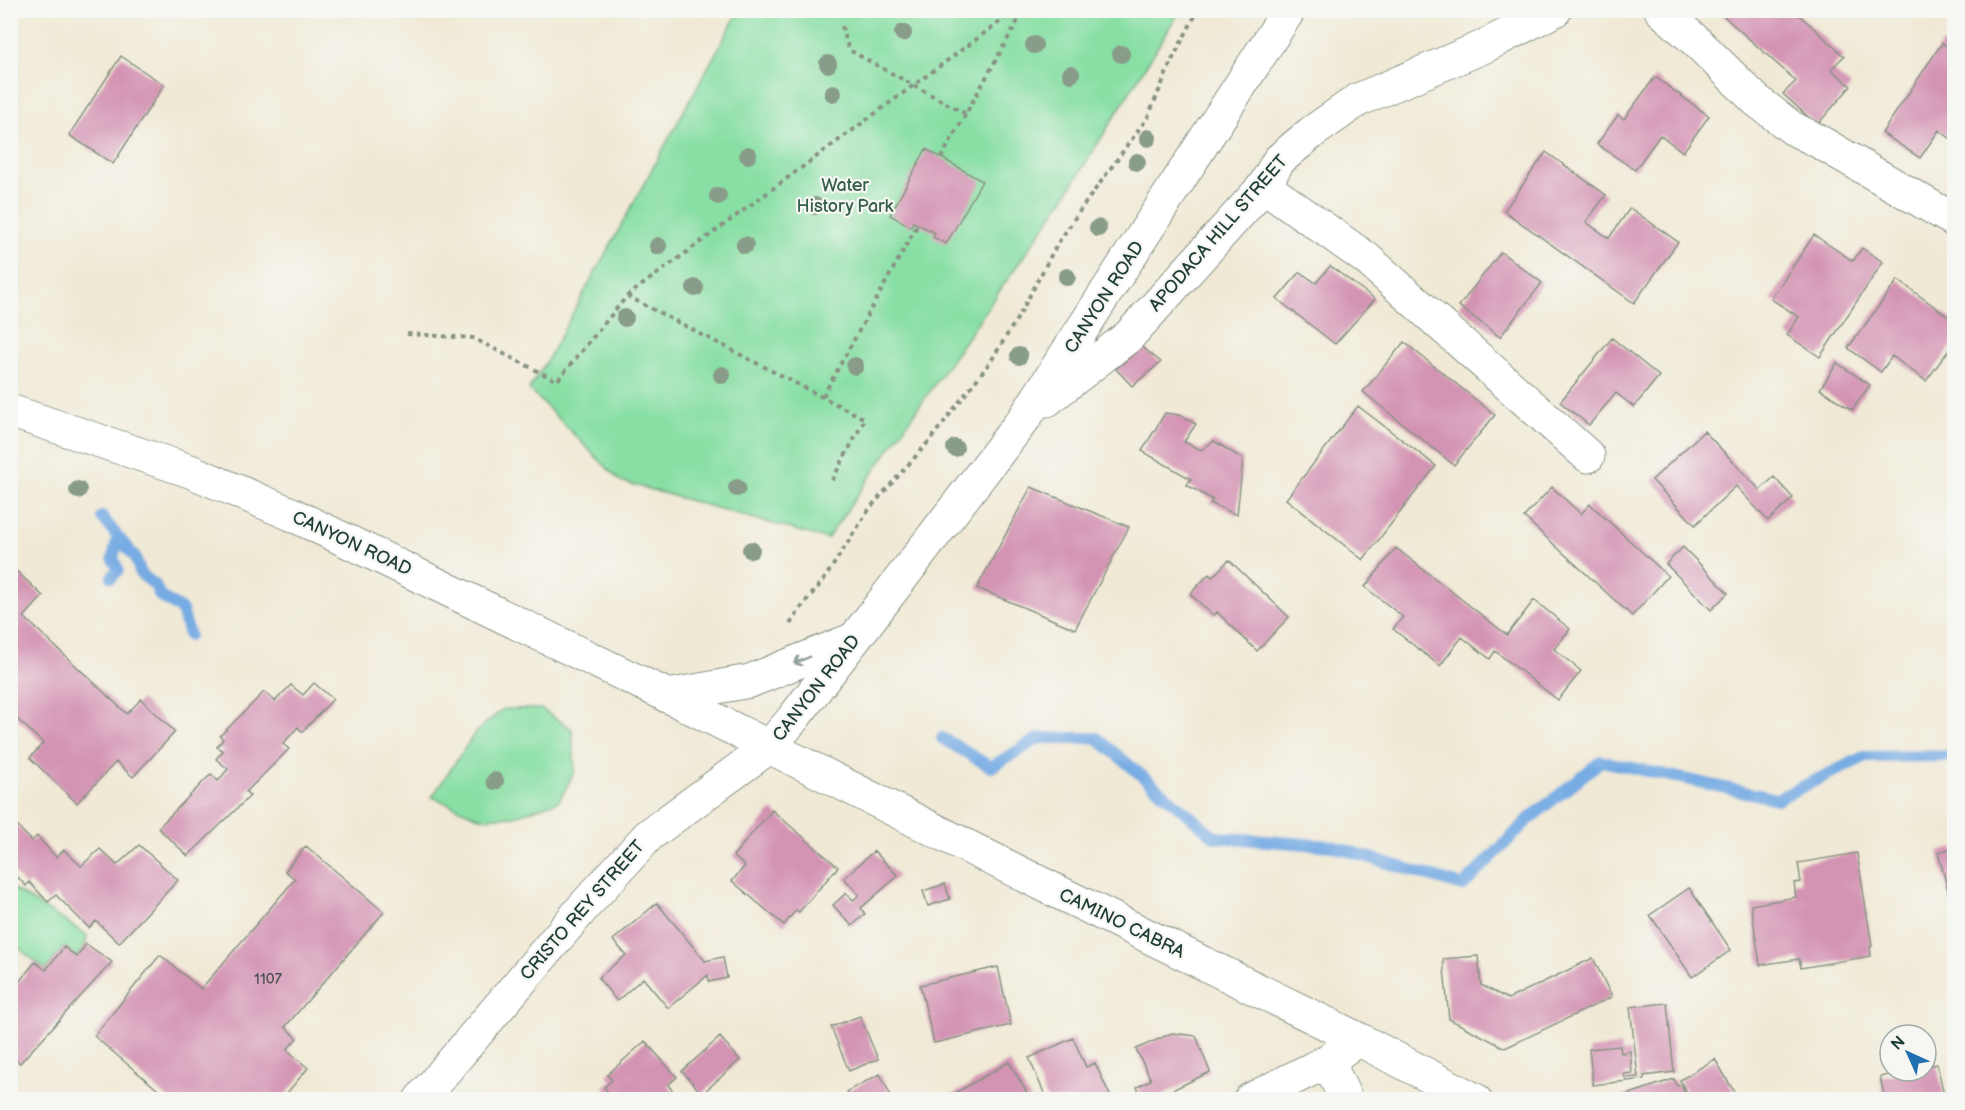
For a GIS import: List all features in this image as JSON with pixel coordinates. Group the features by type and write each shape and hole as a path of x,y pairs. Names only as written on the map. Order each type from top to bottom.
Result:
{"street":[{"name":"CANYON ROAD","path":"10,411 190,471 291,514 769,747 856,638 1026,416 1289,10"},
{"name":"APODACA HILL STREET","path":"1026,416 1129,336 1264,186 1279,160 1311,133 1358,100 1483,46 1555,10"},
{"path":"1661,10 1755,100 1792,128 1954,220"},
{"path":"1264,186 1367,259 1588,456"},
{"name":"CANYON ROAD","path":"10,418 52,424"},
{"path":"667,696 750,681 856,638"},
{"name":"CAMINO CABRA","path":"769,747 1358,1039 1475,1100"},
{"name":"CRISTO REY STREET","path":"420,1100 586,904 649,835 769,747"},
{"path":"1250,1100 1328,1061 1358,1039"},
{"path":"1328,1061 1346,1100"}],"path":[{"path":"407,334 472,338 557,381 627,296 1016,10"},
{"path":"941,158 1024,10"},
{"path":"788,629 806,601 823,581 870,508 937,433 990,361 1020,314 1056,246 1148,117 1172,60 1198,10"},
{"path":"842,26 849,50 966,114"},
{"path":"823,396 918,224"},
{"path":"627,296 866,419 830,484"}],"green space":[{"name":"Water History Park","path":"739,11 1180,11 1064,198 827,539 620,481 529,389"},
{"path":"503,709 541,709 572,729 575,771 559,801 515,816 481,818 432,797 475,733"},
{"path":"10,887 87,935 86,944 77,957 64,947 46,970 11,942"}],"building":[{"path":"1717,10 1794,10 1844,56 1831,69 1851,86 1817,125 1783,94 1796,81"},
{"path":"1942,43 1954,51 1954,141 1939,130 1920,158 1882,133"},
{"path":"121,56 164,85 113,164 69,135"},
{"path":"1655,77 1709,116 1683,152 1660,135 1635,170 1597,144 1618,115 1624,119"},
{"path":"926,149 982,181 946,244 933,237 935,233 918,224 913,222 911,227 890,215"},
{"path":"1546,152 1606,195 1586,222 1609,238 1630,208 1678,242 1634,303 1504,211"},
{"path":"1814,235 1853,261 1862,248 1883,262 1820,357 1787,335 1799,317 1771,299"},
{"path":"1501,252 1542,283 1500,337 1459,306"},
{"path":"1330,266 1375,299 1335,344 1277,299 1300,272 1316,283"},
{"path":"1898,280 1954,321 1954,343 1926,381 1892,356 1881,372 1848,348"},
{"path":"1612,338 1659,376 1634,407 1616,393 1589,425 1560,402"},
{"path":"1404,342 1495,415 1454,465 1363,392"},
{"path":"1142,347 1161,362 1132,386 1116,369"},
{"path":"1837,363 1870,385 1852,410 1820,389"},
{"path":"1358,406 1436,466 1363,560 1286,499"},
{"path":"1165,413 1179,415 1196,424 1184,442 1201,450 1214,441 1243,459 1237,515 1210,503 1213,500 1187,485 1191,479 1142,451"},
{"path":"1704,431 1760,490 1774,477 1793,498 1768,521 1736,486 1695,525 1652,480"},
{"path":"1031,487 1129,527 1075,629 977,588"},
{"path":"1552,487 1581,514 1590,504 1668,576 1632,616 1524,517"},
{"path":"1683,547 1728,593 1711,610 1666,564"},
{"path":"1396,548 1507,635 1534,600 1570,629 1554,649 1581,671 1558,700 1495,651 1490,659 1462,637 1440,666 1393,629 1403,617 1365,587"},
{"path":"1229,560 1289,617 1257,651 1217,612 1214,616 1190,594 1209,574 1212,577"},
{"path":"10,565 43,596 24,617 127,714 141,699 175,732 133,777 116,762 77,803 30,758 43,743 10,712"},
{"path":"314,683 333,699 302,732 298,727 283,744 289,749 246,792 250,796 188,856 158,828 211,774 218,781 228,769 216,759 223,751 217,747 223,739 220,736 264,692 275,701 291,685 303,695"},
{"path":"772,810 838,867 799,912 796,910 784,925 732,881 745,866 733,856"},
{"path":"10,819 32,841 37,836 56,857 64,850 81,866 100,849 117,865 139,845 178,880 119,943 96,921 89,928 56,895 48,902 29,882 26,886 10,869"},
{"path":"306,846 384,912 285,1027 297,1038 287,1050 308,1068 281,1100 170,1100 94,1036 160,955 201,989 295,879 285,871"},
{"path":"1954,848 1954,914 1938,852"},
{"path":"874,851 898,876 861,908 865,914 852,926 833,905 846,893 853,900 859,895 844,878"},
{"path":"1857,853 1872,946 1870,947 1871,956 1801,968 1799,959 1760,965 1751,905 1796,897 1794,883 1801,882 1798,863"},
{"path":"945,884 950,899 928,906 923,891"},
{"path":"1689,888 1731,950 1692,977 1650,915"},
{"path":"657,903 705,961 723,957 727,978 709,982 708,975 668,1008 643,978 617,1001 598,978 626,955 613,940"},
{"path":"86,944 112,962 20,1063 10,1057 10,993 35,962 46,970 64,947 77,957"},
{"path":"1478,956 1481,985 1508,999 1593,958 1612,997 1505,1048 1449,1019 1443,959"},
{"path":"998,967 1011,1025 934,1043 920,985"},
{"path":"1667,1003 1674,1072 1644,1076 1644,1079 1593,1085 1589,1049 1620,1046 1621,1053 1630,1051 1632,1073 1624,1074 1625,1078 1638,1077 1630,1007"},
{"path":"860,1016 878,1059 849,1071 831,1027"},
{"path":"1172,1033 1196,1036 1210,1072 1151,1100 1142,1100 1137,1087 1151,1080 1136,1049"},
{"path":"720,1037 740,1060 702,1094 682,1071"},
{"path":"1073,1038 1086,1067 1095,1063 1112,1100 1047,1100 1029,1058"},
{"path":"645,1041 677,1077 668,1085 680,1100 600,1100 608,1092 604,1087 612,1080 607,1075"},
{"path":"1715,1059 1739,1100 1691,1100 1680,1080"},
{"path":"1009,1062 1031,1100 943,1100"},
{"path":"1938,1068 1945,1100 1885,1100 1881,1083 1938,1083"},
{"path":"880,1074 893,1100 851,1100 847,1091"},
{"path":"1674,1079 1677,1086 1682,1085 1686,1100 1612,1100"}],"waterway":[{"path":"102,517 118,537 113,558 118,570 112,577"},
{"path":"118,537 135,557 141,574 155,585 160,596 182,610 189,635"},
{"path":"942,738 991,767 1039,738 1097,738 1215,837 1332,846 1463,886 1529,819 1601,761 1777,799 1864,757 1954,756"}]}
